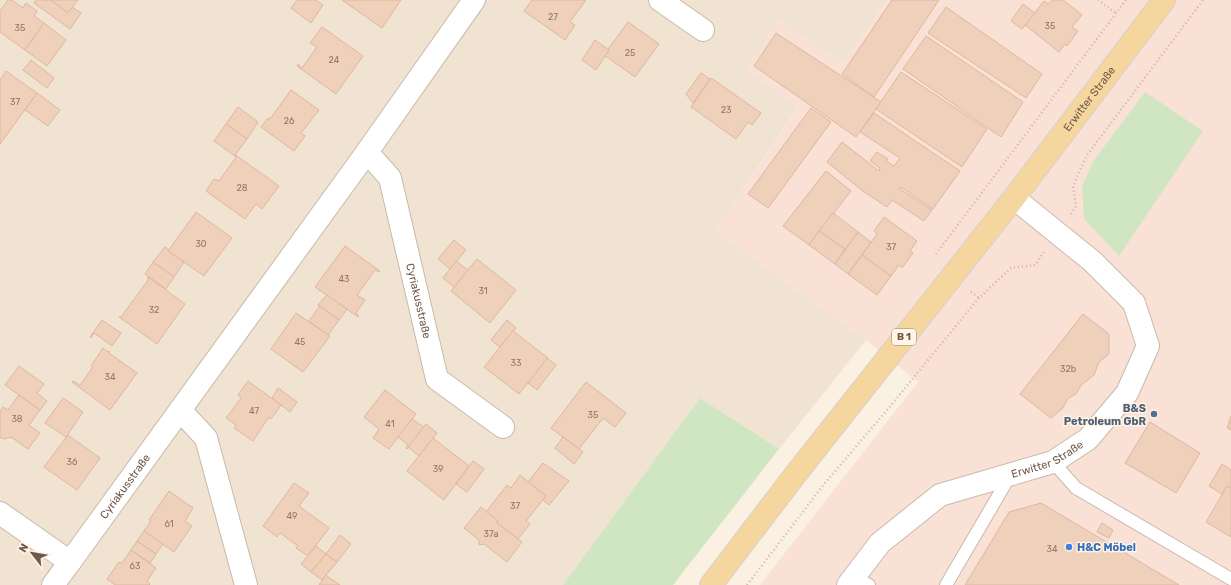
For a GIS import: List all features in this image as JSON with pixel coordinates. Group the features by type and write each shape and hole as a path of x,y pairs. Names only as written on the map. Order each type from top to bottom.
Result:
{"main road":[{"name":"Erwitter Straße","path":"711,585 795,475 1014,198 1164,0"}],"street":[{"name":"Cyriakusstraße","path":"53,585 367,152 474,0"},
{"path":"660,0 703,30"},
{"name":"Cyriakusstraße","path":"367,152 390,178 437,379 503,426"},
{"name":"Erwitter Straße","path":"857,582 880,543 940,495 1053,462 1088,439 1127,393 1148,346 1134,303 1092,260 1014,198"},
{"path":"180,410 206,438 246,585"},
{"path":"0,513 70,562"}],"lane":[{"path":"1053,462 1076,488 1231,579"},
{"path":"946,585 1011,474"}],"path":[{"path":"1098,0 1116,13"},
{"path":"747,585 825,483 979,298 1011,268 1035,264 1076,206 1073,186 1087,155 1203,0"}],"shaded area":[{"path":"0,0 887,0 843,63 780,20 798,107 715,231 866,340 779,449 700,398 563,585 0,585"},
{"path":"887,0 1231,0 1231,585 760,585 918,382 866,340 715,231 798,108 746,70 780,20 843,63"}],"green space":[{"path":"1145,92 1203,131 1119,256 1084,219 1082,186 1094,160"},
{"path":"700,398 779,449 673,585 563,585"}],"building":[{"path":"8,0 12,0 23,8 26,3 37,11 34,16 44,23 25,50 0,32 0,11"},
{"path":"36,0 51,0 68,13 72,7 81,13 70,29 34,3"},
{"path":"51,0 78,0 68,13"},
{"path":"297,0 316,0 323,5 311,23 291,8"},
{"path":"342,0 401,0 382,28"},
{"path":"532,0 586,0 570,22 575,25 565,40 524,11"},
{"path":"892,0 939,0 874,97 842,74"},
{"path":"1052,0 1063,0 1082,15 1072,27 1078,31 1067,46 1065,44 1059,52 1025,25 1044,1 1048,4"},
{"path":"1023,4 1035,13 1022,29 1011,21"},
{"path":"946,7 1042,74 1026,98 928,33"},
{"path":"628,22 659,44 635,77 604,55"},
{"path":"44,23 66,40 47,66 25,50"},
{"path":"322,27 363,56 336,94 297,66 298,64 302,68 317,47 310,43"},
{"path":"776,33 881,102 856,137 754,66"},
{"path":"926,36 1023,102 1001,137 903,69"},
{"path":"595,40 609,50 596,70 582,60"},
{"path":"31,60 54,78 47,88 23,70"},
{"path":"6,71 37,93 0,144 0,80"},
{"path":"901,72 987,129 962,167 876,109"},
{"path":"701,73 710,79 693,103 686,94"},
{"path":"711,78 761,113 752,125 748,122 736,139 691,107"},
{"path":"291,90 319,110 301,133 305,136 294,151 261,127 268,118 270,119"},
{"path":"37,93 60,110 48,126 25,110"},
{"path":"238,107 258,122 247,139 226,124"},
{"path":"811,108 831,122 768,208 748,194"},
{"path":"874,113 960,171 933,209 901,187 900,189 932,210 924,221 892,200 887,207 864,192 827,162 842,142 879,171 880,168 870,161 877,152 888,159 886,161 894,166 900,158 860,132"},
{"path":"226,124 247,139 235,155 237,156 236,157 214,141"},
{"path":"237,156 279,186 262,209 256,204 245,219 206,191 214,179 219,181"},
{"path":"826,171 851,191 809,245 783,226"},
{"path":"196,212 232,238 204,276 168,251"},
{"path":"833,213 858,232 845,249 819,231"},
{"path":"884,217 917,241 910,251 913,253 902,268 899,265 891,276 862,255 877,234 874,231"},
{"path":"819,231 845,249 835,264 809,245"},
{"path":"858,232 871,242 848,274 835,264"},
{"path":"454,240 466,250 450,269 438,259"},
{"path":"345,246 380,271 375,270 357,295 365,300 356,313 359,316 358,317 315,287"},
{"path":"165,247 169,250 168,251 184,262 174,277 153,262"},
{"path":"862,255 891,276 877,295 848,274"},
{"path":"477,259 516,290 490,323 451,291"},
{"path":"456,261 468,270 454,287 443,278"},
{"path":"153,262 174,277 166,289 145,274"},
{"path":"148,277 185,304 157,344 119,317 121,317 149,279 147,278"},
{"path":"327,295 347,309 339,320 318,305"},
{"path":"318,305 339,320 328,335 309,321 319,307"},
{"path":"296,313 330,336 303,372 271,349"},
{"path":"1083,314 1109,334 1109,354 1099,362 1094,375 1081,385 1076,394 1068,398 1063,408 1051,418 1020,394"},
{"path":"102,320 121,333 112,346 94,333 91,338 90,337"},
{"path":"507,320 516,328 500,347 491,340"},
{"path":"513,331 548,358 519,394 484,367"},
{"path":"103,348 137,373 110,410 72,382 73,381 80,385 93,367 91,366"},
{"path":"547,358 556,365 537,390 528,383"},
{"path":"19,366 44,384 37,393 47,401 40,410 5,385"},
{"path":"248,381 281,405 271,419 269,417 253,441 234,428 236,425 226,418 241,398 238,395"},
{"path":"586,382 626,413 615,427 603,418 579,449 551,428"},
{"path":"278,388 297,402 290,412 272,398"},
{"path":"385,390 416,414 389,449 373,438 379,429 364,417"},
{"path":"19,395 40,410 29,425 40,433 28,449 11,437 4,439 0,437 0,412 3,407 8,410"},
{"path":"63,398 83,412 66,437 45,423"},
{"path":"1231,416 1231,430 1227,428"},
{"path":"412,419 424,427 407,449 406,448 408,445 398,437"},
{"path":"1150,422 1200,453 1176,493 1125,463"},
{"path":"426,424 437,433 419,456 408,447"},
{"path":"68,435 100,458 77,490 44,467"},
{"path":"563,437 583,452 574,464 555,448"},
{"path":"433,438 469,466 444,500 407,471"},
{"path":"473,461 484,469 467,492 456,484"},
{"path":"543,463 569,481 549,505 543,500 546,496 528,482"},
{"path":"1222,464 1231,470 1231,488 1227,486 1222,494 1209,486"},
{"path":"520,475 546,496 526,521 530,524 518,539 497,523 498,521 486,512 507,485 511,488"},
{"path":"294,483 309,493 299,506 329,528 308,556 296,548 298,546 280,533 277,537 263,526"},
{"path":"1227,486 1231,488 1231,537 1206,522"},
{"path":"169,491 193,508 185,521 192,526 174,552 144,531 151,521 149,520"},
{"path":"1041,503 1179,585 965,585 1009,512"},
{"path":"481,507 498,521 497,523 522,542 507,562 484,544 479,545 479,540 464,528"},
{"path":"1102,523 1113,530 1109,538 1097,532"},
{"path":"144,531 163,544 156,554 137,541"},
{"path":"340,535 351,544 337,562 326,554"},
{"path":"137,541 156,554 150,563 131,550"},
{"path":"316,546 326,554 311,572 301,564"},
{"path":"131,550 156,568 147,581 150,584 149,585 115,585 107,579 119,562 122,563"},
{"path":"326,554 337,562 322,580 311,572"},
{"path":"326,575 327,576 340,585 319,585"}],"place":[{"name":"B&S Petroleum GbR","path":"1154,414"},
{"name":"H&C Möbel","path":"1069,547"}]}
